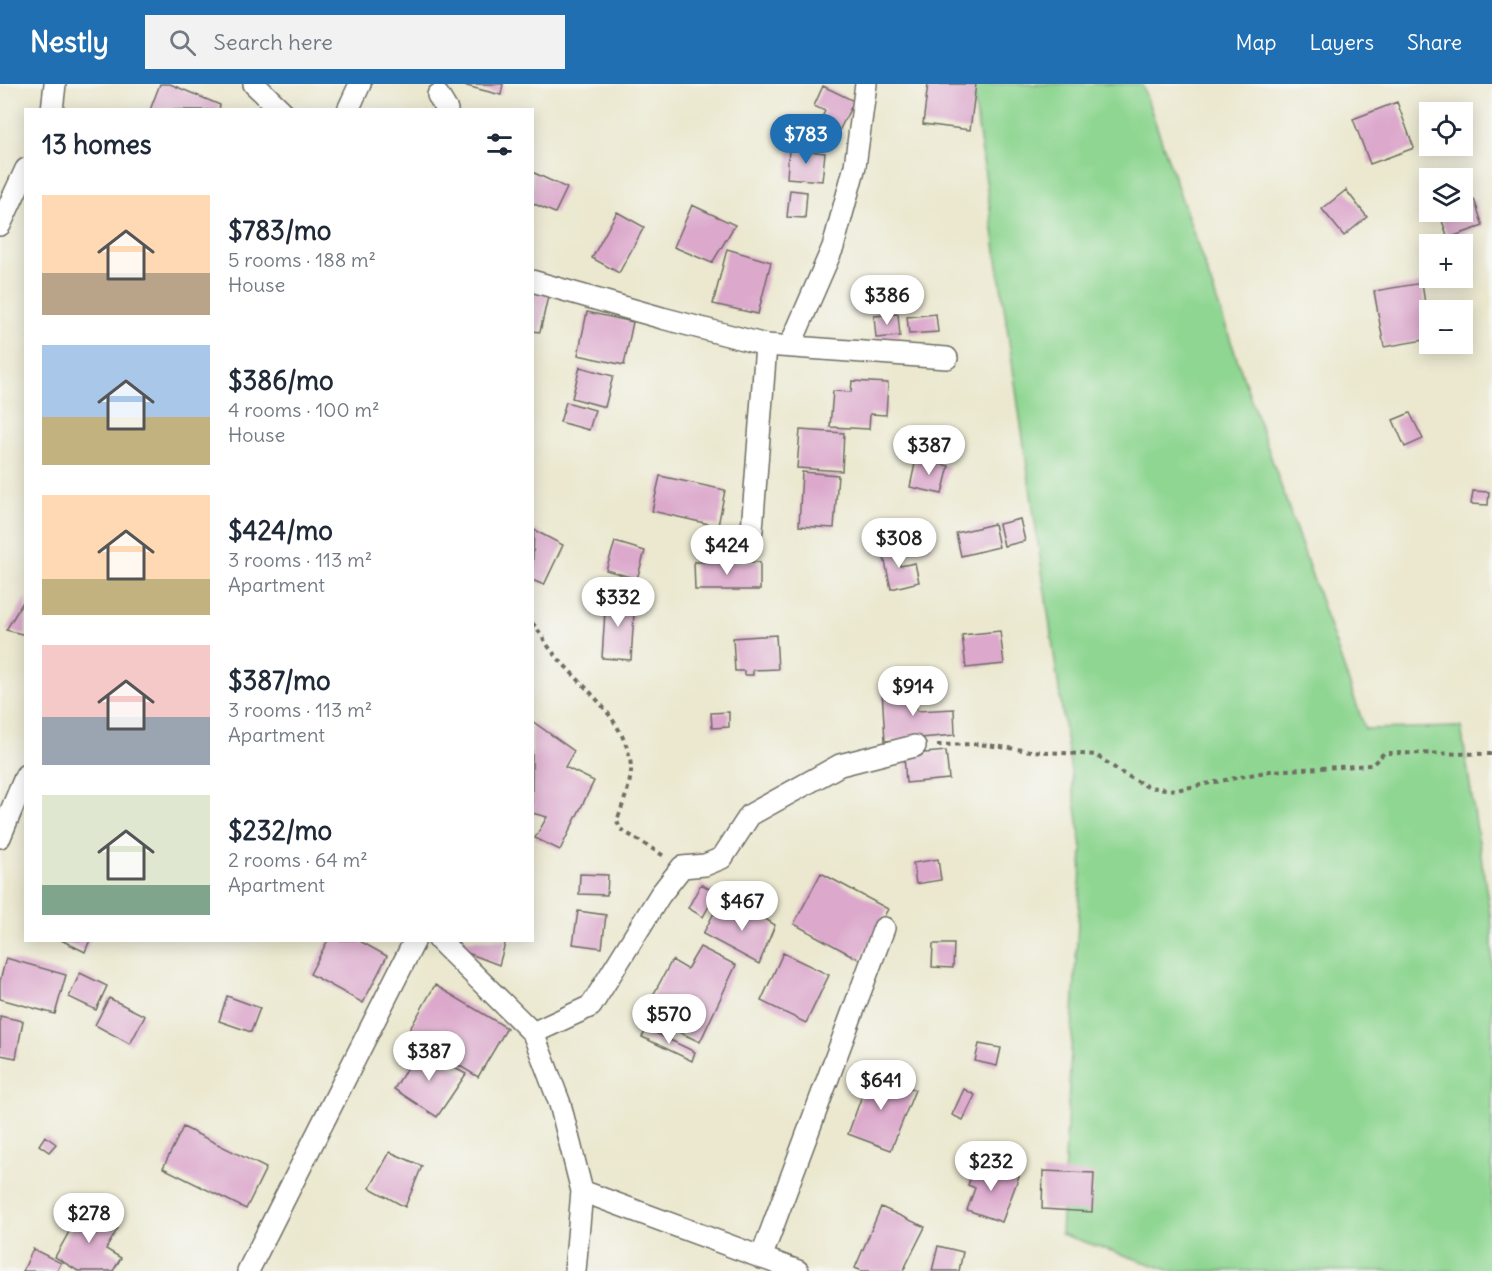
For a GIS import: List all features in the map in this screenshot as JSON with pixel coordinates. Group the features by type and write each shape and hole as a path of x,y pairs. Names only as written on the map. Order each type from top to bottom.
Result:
{"street":[{"path":"52,108 55,84"},
{"path":"254,84 279,108"},
{"path":"349,108 360,84"},
{"path":"790,346 833,248 855,166 866,84"},
{"path":"0,225 24,174"},
{"path":"534,282 766,345 947,358"},
{"path":"752,530 766,345"},
{"path":"533,1033 591,1006 660,894 682,867 705,864 722,858 750,815 840,765 915,746"},
{"path":"0,837 24,780"},
{"path":"761,1258 884,928"},
{"path":"248,1271 414,942"},
{"path":"441,942 533,1033 560,1104 582,1191 575,1271"},
{"path":"582,1191 798,1271"}],"path":[{"path":"534,626 550,649 599,702 616,726 625,745 631,768 617,821 620,829 682,867"},
{"path":"915,746 979,744 1031,751 1096,755 1148,788 1176,790 1270,771 1372,765 1384,753 1492,754"}],"green space":[{"path":"972,84 1142,84 1365,729 1461,727 1492,927 1492,1271 1171,1271 1061,1234 1082,849"}],"building":[{"path":"160,84 170,84 220,105 219,108 151,108"},
{"path":"459,84 503,84 501,95"},
{"path":"928,84 976,84 970,130 923,124"},
{"path":"823,86 854,101 837,135 818,125 825,111 814,106"},
{"path":"1397,102 1414,148 1370,164 1353,119"},
{"path":"789,149 825,153 822,181 787,178"},
{"path":"534,173 567,188 555,213 534,204"},
{"path":"790,190 807,192 805,218 787,217"},
{"path":"1346,190 1367,217 1344,236 1322,209"},
{"path":"1473,199 1483,226 1460,234 1447,234 1442,222 1473,222"},
{"path":"692,205 735,225 712,263 674,247"},
{"path":"617,212 644,227 619,273 592,258"},
{"path":"727,249 771,262 758,314 713,304"},
{"path":"1419,284 1419,288 1423,288 1424,300 1419,300 1419,341 1384,347 1374,291"},
{"path":"534,288 549,292 540,332 534,331"},
{"path":"587,312 633,322 624,365 578,355"},
{"path":"898,314 900,336 876,338 874,316"},
{"path":"936,314 938,332 909,334 907,317"},
{"path":"580,367 613,376 605,407 572,398"},
{"path":"852,381 888,383 886,415 870,414 869,429 830,427 833,391 851,392"},
{"path":"566,402 595,410 589,430 560,422"},
{"path":"1410,413 1423,439 1405,447 1393,420"},
{"path":"800,430 844,433 842,471 797,468"},
{"path":"916,459 949,466 942,494 910,487"},
{"path":"802,472 838,475 834,528 799,526"},
{"path":"660,476 725,490 718,526 652,511"},
{"path":"1473,491 1489,492 1488,505 1471,504"},
{"path":"1020,519 1025,541 1004,546 999,524"},
{"path":"994,524 999,547 961,556 956,533"},
{"path":"534,530 563,545 544,585 534,581"},
{"path":"926,531 930,548 902,554 898,537"},
{"path":"615,542 645,551 637,579 606,570"},
{"path":"896,545 900,566 915,563 919,582 891,589 882,548"},
{"path":"694,562 760,562 760,590 695,590"},
{"path":"606,595 635,597 631,660 602,658"},
{"path":"24,600 24,634 6,630"},
{"path":"1000,631 1004,664 966,668 962,635"},
{"path":"776,635 778,669 753,670 753,675 744,675 744,671 735,671 733,638"},
{"path":"913,686 917,711 954,709 955,735 885,741 882,689"},
{"path":"729,712 729,727 712,728 711,713"},
{"path":"534,722 574,751 565,767 594,781 560,850 535,838 547,817 534,814"},
{"path":"946,751 949,779 906,783 904,755"},
{"path":"938,859 941,880 916,884 913,863"},
{"path":"821,873 888,909 860,960 794,924"},
{"path":"580,874 608,875 607,895 579,894"},
{"path":"701,884 716,893 703,917 688,908"},
{"path":"740,903 775,925 759,964 703,934 715,911 731,919"},
{"path":"578,911 606,915 602,948 573,944"},
{"path":"65,942 89,942 85,952"},
{"path":"327,942 362,942 387,956 363,1003 310,974"},
{"path":"453,942 505,942 499,965 452,947"},
{"path":"933,944 954,944 953,968 932,967"},
{"path":"700,947 736,965 700,1042 668,1027 644,1012 672,960 687,969"},
{"path":"783,953 829,975 806,1023 761,1001"},
{"path":"6,958 66,975 55,1014 0,999 0,981"},
{"path":"80,973 107,986 96,1010 69,997"},
{"path":"435,985 507,1028 478,1077 407,1034"},
{"path":"227,996 260,1008 251,1032 219,1021"},
{"path":"109,998 145,1016 130,1044 95,1025"},
{"path":"0,1016 23,1021 16,1058 0,1055"},
{"path":"647,1029 695,1052 692,1061 642,1037"},
{"path":"979,1044 1001,1048 997,1066 975,1061"},
{"path":"419,1049 466,1074 437,1117 394,1089"},
{"path":"871,1071 915,1090 891,1150 848,1134"},
{"path":"964,1089 975,1095 963,1120 952,1115"},
{"path":"183,1127 266,1168 246,1209 163,1168"},
{"path":"45,1136 56,1144 49,1152 39,1145"},
{"path":"390,1152 422,1166 405,1207 370,1188"},
{"path":"976,1163 1019,1176 1002,1222 967,1210 975,1188 968,1185"},
{"path":"1043,1171 1094,1173 1092,1212 1042,1209"},
{"path":"83,1207 118,1228 106,1249 121,1258 113,1271 78,1271 55,1257"},
{"path":"881,1207 925,1227 903,1271 862,1271 855,1268"},
{"path":"938,1246 963,1252 959,1271 932,1271"},
{"path":"33,1249 61,1263 57,1271 23,1271"}]}
